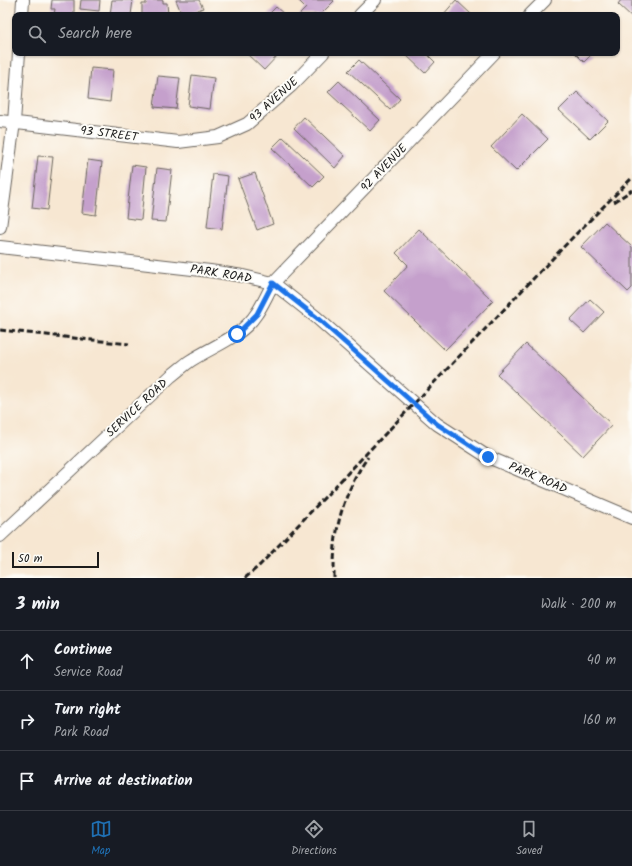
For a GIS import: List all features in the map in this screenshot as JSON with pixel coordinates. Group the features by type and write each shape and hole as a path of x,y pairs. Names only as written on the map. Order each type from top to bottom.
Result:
{"street":[{"path":"22,12 23,0"},
{"path":"363,12 375,0"},
{"path":"533,12 545,0"},
{"path":"0,227 14,122 19,56"},
{"name":"93 AVENUE","path":"218,137 247,124 291,86 320,56"},
{"name":"92 AVENUE","path":"273,283 491,56"},
{"name":"93 STREET","path":"0,121 178,142 218,137"},
{"name":"PARK ROAD","path":"0,247 210,271 243,276 273,283 316,317 437,424 488,457 632,518"},
{"name":"SERVICE ROAD","path":"0,536 171,376 190,361 232,336 248,324 257,314 273,283"}],"building":[{"path":"52,0 74,0 74,12 54,12 55,9 51,9"},
{"path":"81,0 100,0 99,11 80,9"},
{"path":"112,0 133,0 131,12 110,12"},
{"path":"146,0 163,0 163,3 167,3 168,12 142,12 142,4 146,4"},
{"path":"176,0 199,0 203,8 193,12 181,12"},
{"path":"298,0 334,1 323,12 302,12 306,8"},
{"path":"456,0 469,12 446,12"},
{"path":"621,0 632,0 632,17 618,4"},
{"path":"276,7 282,12 271,12"},
{"path":"249,56 277,56 264,70"},
{"path":"407,56 429,56 435,62 425,73"},
{"path":"578,56 590,56 584,62"},
{"path":"359,60 400,99 390,110 348,71"},
{"path":"91,68 113,70 110,102 88,99"},
{"path":"192,75 214,78 210,109 188,106"},
{"path":"158,76 180,78 176,109 154,107"},
{"path":"339,81 380,120 370,131 328,92"},
{"path":"577,92 608,121 590,139 559,110"},
{"path":"522,114 548,139 516,171 491,147"},
{"path":"304,117 345,156 335,168 294,128"},
{"path":"283,137 324,176 313,187 272,148"},
{"path":"38,156 53,157 47,210 32,208"},
{"path":"88,160 102,162 96,215 82,213"},
{"path":"132,165 146,167 141,220 126,218"},
{"path":"157,168 172,170 166,222 151,221"},
{"path":"255,173 273,224 257,230 238,179"},
{"path":"213,174 228,176 222,229 207,227"},
{"path":"605,222 632,247 632,288 628,292 581,247"},
{"path":"419,229 493,301 445,350 384,291 408,265 396,253"},
{"path":"590,299 604,312 584,333 570,320"},
{"path":"526,344 612,425 583,456 497,374"}],"railway":[{"path":"245,578 260,565 575,235 632,178"},
{"path":"614,202 632,190"},
{"path":"0,330 129,344"},
{"path":"334,578 335,543 341,512 353,483 368,457"}],"route":[{"path":"237,334 257,314 273,283 316,317 437,424 488,457"}]}
